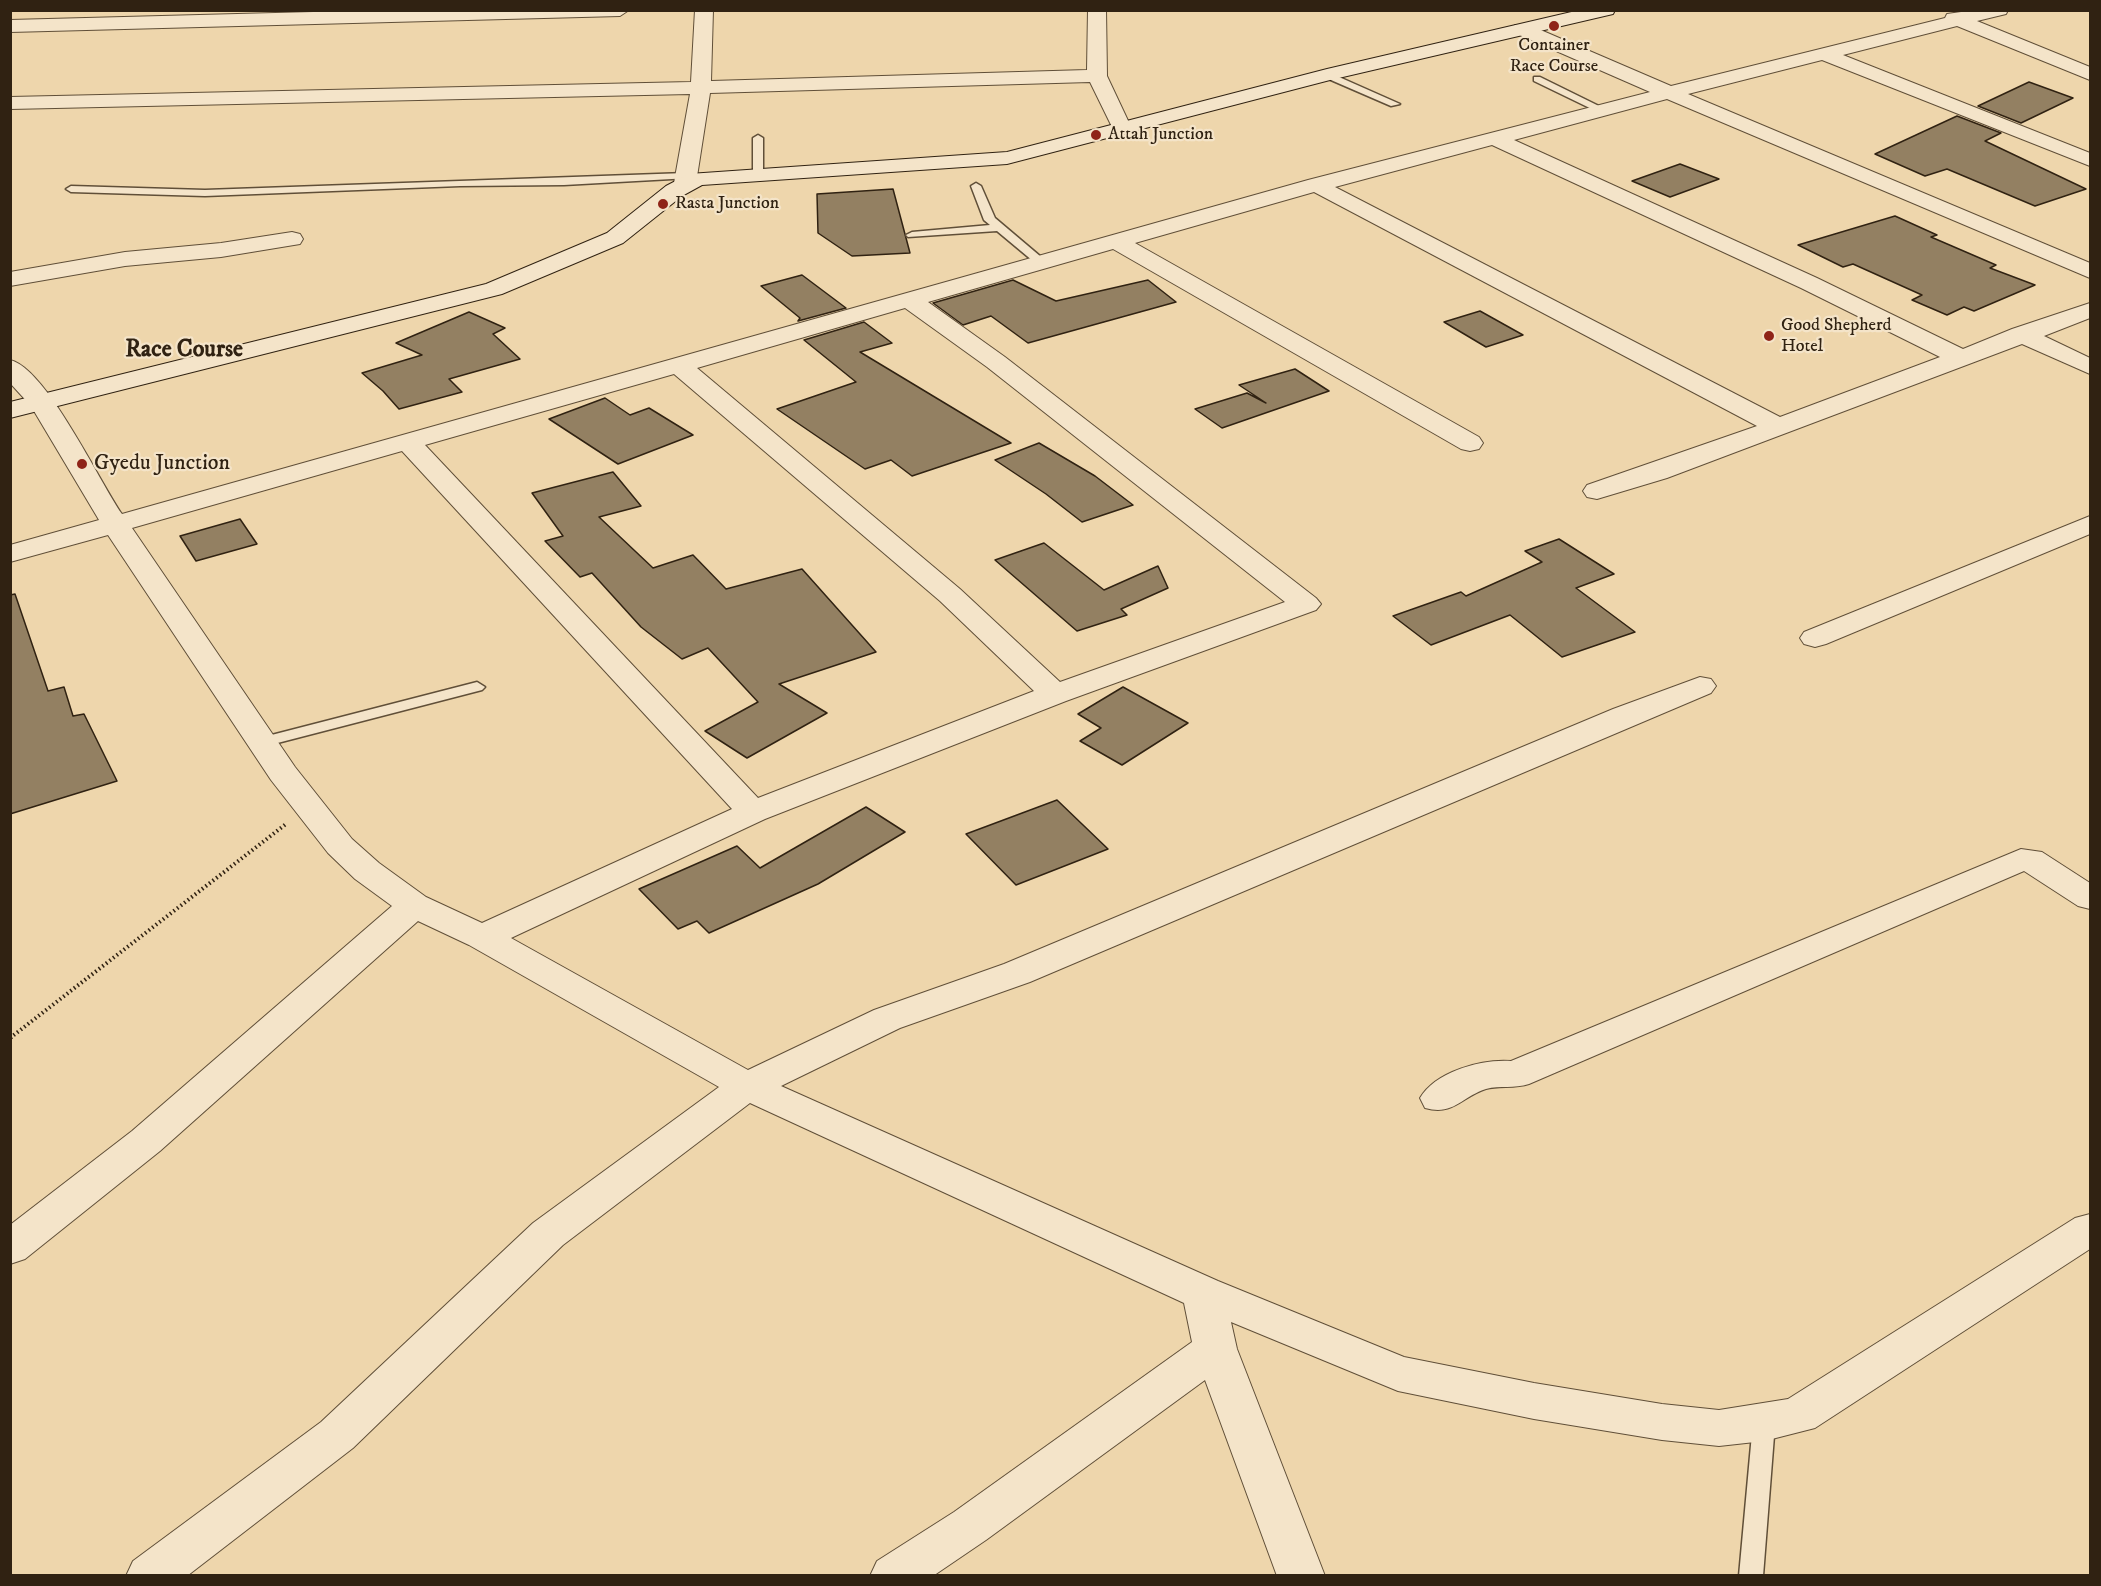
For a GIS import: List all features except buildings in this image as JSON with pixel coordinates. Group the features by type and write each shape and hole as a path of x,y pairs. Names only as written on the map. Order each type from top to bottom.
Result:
{"street":[{"path":"10,26 620,10"},
{"path":"686,180 700,87 704,10"},
{"path":"1097,10 1097,76 1122,127"},
{"path":"10,410 494,289 615,238 686,180 990,161 1029,153 1327,75 1525,20 1556,22 1606,10"},
{"path":"1935,10 2091,74"},
{"path":"10,554 117,526 1316,185 1998,10"},
{"path":"1525,20 1668,93 2091,271"},
{"path":"1823,54 2091,160"},
{"path":"10,103 578,92 1097,76"},
{"path":"1493,138 1809,283 1960,358"},
{"path":"1316,185 1777,426"},
{"path":"10,279 125,259 221,250 292,239"},
{"path":"1117,242 1470,443"},
{"path":"482,937 753,813 1055,694 1306,604 1041,396 909,300"},
{"path":"1597,491 1657,472 2091,309"},
{"path":"2021,334 2091,366"},
{"path":"680,366 950,595 1055,694"},
{"path":"10,367 42,402 117,526 262,742 340,846 367,872 414,905 482,937 747,1086 1203,1293 1398,1372 1534,1401 1662,1422 1719,1428 1764,1423 1799,1415 2091,1229"},
{"path":"408,442 753,813"},
{"path":"1815,638 2091,524"},
{"path":"150,1575 337,1435 548,1234 747,1086 887,1019 1017,973 1559,743 1700,687"},
{"path":"1439,1098 1474,1077 1496,1072 1515,1075 2021,860 2030,860 2091,898"},
{"path":"10,1248 146,1141 414,905"},
{"path":"1203,1293 1215,1349 1301,1575"},
{"path":"894,1575 970,1526 1215,1349"}],"lane":[{"path":"1327,75 1395,104"},
{"path":"1538,80 1602,110"},
{"path":"758,138 758,174"},
{"path":"71,189 205,193 460,183 686,180"},
{"path":"976,186 990,220 1043,264"},
{"path":"912,235 998,228"},
{"path":"262,742 477,687"},
{"path":"1751,1575 1764,1423"}],"path":[{"path":"10,1038 310,805"}],"place":[{"name":"Container Race Course","path":"1554,26"},
{"name":"Attah Junction","path":"1096,135"},
{"name":"Rasta Junction","path":"663,204"},
{"name":"Good Shepherd Hotel","path":"1769,336"},
{"name":"Gyedu Junction","path":"82,464"}],"district":[{"name":"Race Course","path":"184,351"}]}
